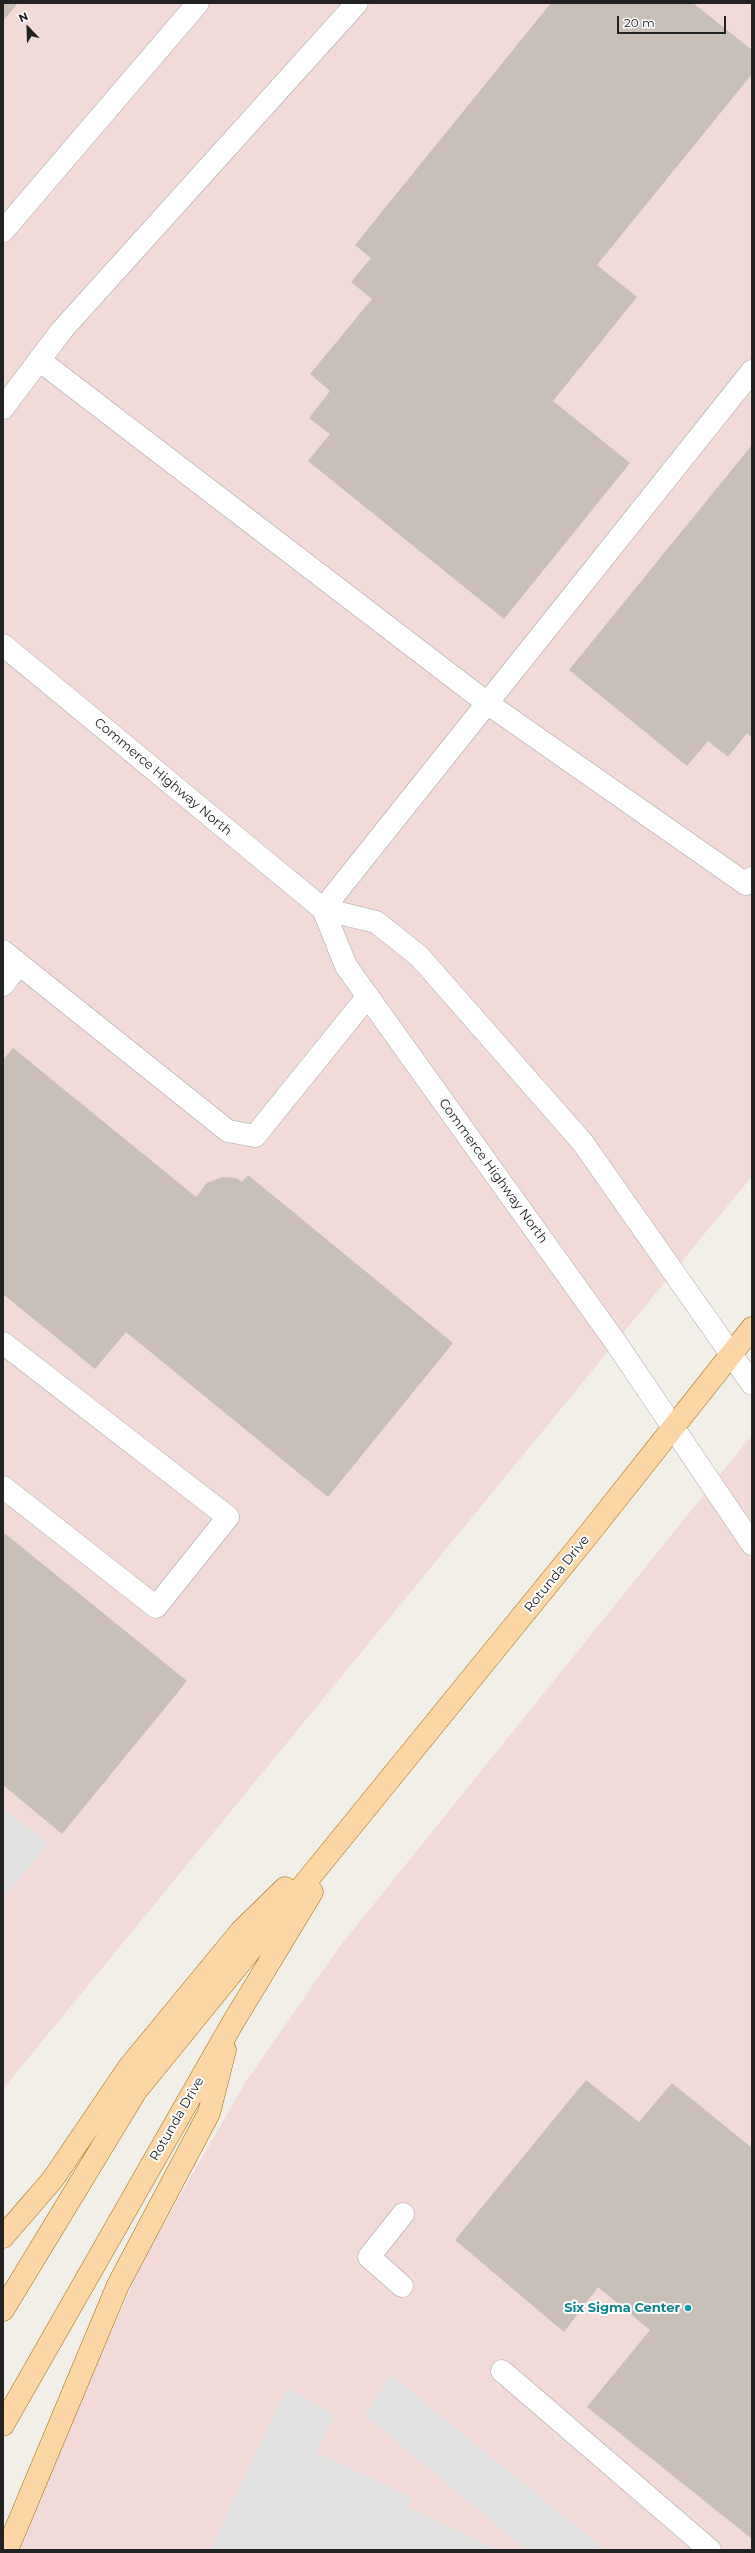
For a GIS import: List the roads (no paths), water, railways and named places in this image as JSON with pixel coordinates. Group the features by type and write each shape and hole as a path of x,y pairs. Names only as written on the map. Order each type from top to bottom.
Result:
{"main road":[{"name":"Rotunda Drive","path":"3,2310 136,2091 588,1536 752,1328"},
{"name":"Rotunda Drive","path":"3,2425 232,2024 358,1817"},
{"path":"3,2237 53,2179 129,2067 241,1931 358,1817"},
{"path":"7,2550 118,2285 209,2113 232,2024"}],"street":[{"path":"3,231 198,3"},
{"path":"3,408 62,330 357,3"},
{"path":"39,360 487,703 746,884 752,878"},
{"path":"323,909 752,371"},
{"name":"Commerce Highway North","path":"3,644 323,909 376,922 420,956 583,1143 752,1384"},
{"name":"Commerce Highway North","path":"323,909 346,966 604,1327 752,1544"},
{"path":"3,985 11,957 228,1131 255,1136 368,996"},
{"path":"3,1343 228,1517 156,1607 3,1488"},
{"path":"402,2286 369,2257 403,2214"},
{"path":"502,2371 710,2550"}],"place":[{"name":"Six Sigma Center","path":"688,2308"}]}
